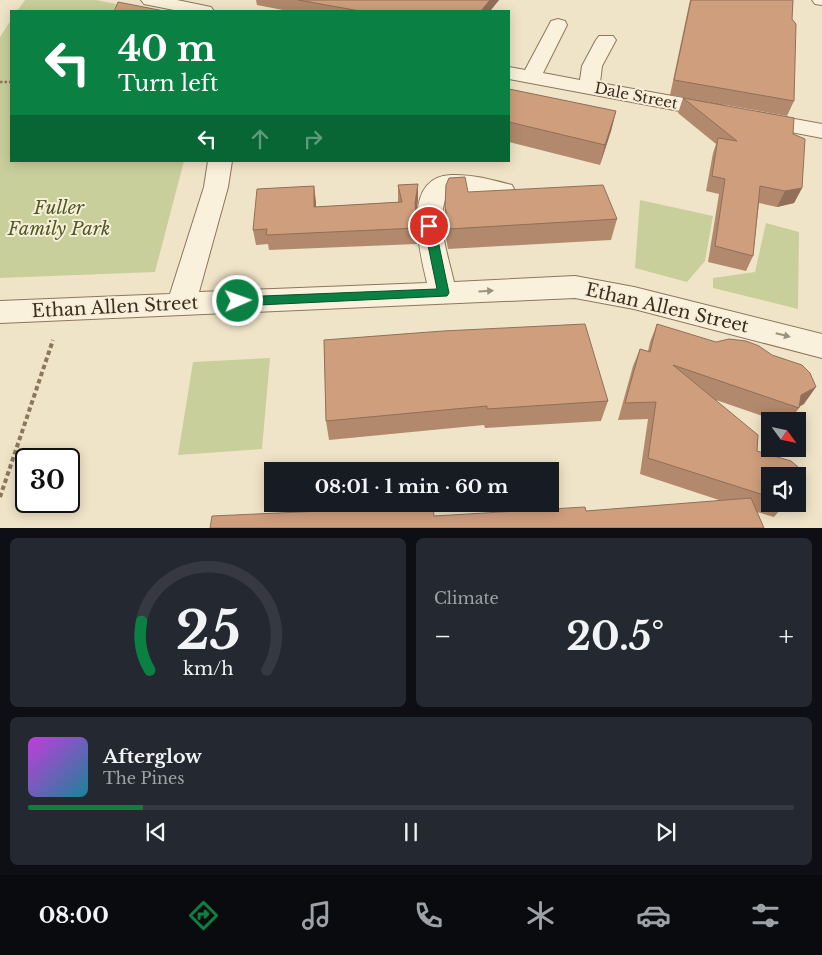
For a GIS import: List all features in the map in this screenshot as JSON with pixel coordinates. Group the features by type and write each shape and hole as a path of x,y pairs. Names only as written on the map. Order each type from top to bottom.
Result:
{"street":[{"path":"150,0 198,6"},
{"path":"531,77 558,25"},
{"path":"589,88 592,66 606,40"},
{"name":"Dale Street","path":"510,72 822,131"},
{"path":"182,303 216,187 220,162"},
{"path":"443,293 429,226 430,203 435,190 448,182 503,191"},
{"name":"Ethan Allen Street","path":"0,312 575,287 634,298 822,346"}],"path":[{"path":"0,497 53,340"}],"green space":[{"path":"25,0 96,0 116,4 113,10 18,10"},
{"name":"Fuller Family Park","path":"10,22 10,162 184,162 155,272 0,278 0,37"},
{"path":"640,200 713,216 705,261 687,282 635,268"},
{"path":"766,223 799,232 798,309 713,288 713,278 755,272"},
{"path":"270,358 262,449 178,455 193,362"}],"building":[{"path":"298,0 490,0 482,10 354,10"},
{"path":"691,0 793,0 792,19 796,24 794,101 674,80"},
{"path":"118,2 159,10 114,10"},
{"path":"510,89 616,111 605,145 510,122"},
{"path":"683,98 794,118 793,134 805,139 802,188 785,191 760,186 753,256 715,246 725,179 712,176 718,138 737,141"},
{"path":"465,177 468,192 603,185 617,219 449,229 445,206 446,185 449,178"},
{"path":"418,184 415,203 417,228 266,235 267,229 253,230 257,189 314,186 314,207 402,202 398,185"},
{"path":"585,324 608,401 487,409 487,406 326,421 324,340 443,331"},
{"path":"657,324 716,342 729,339 746,341 759,346 772,355 802,365 810,373 816,387 801,395 799,408 673,365 758,435 757,451 761,452 761,458 781,458 791,461 798,467 761,467 761,494 648,458 656,402 625,403 640,349 650,352"},
{"path":"751,498 764,528 210,528 212,516 300,512 434,512 434,516 501,512 559,512 559,509 585,507 586,511"}],"route":[{"path":"238,301 443,293 429,226"}]}
